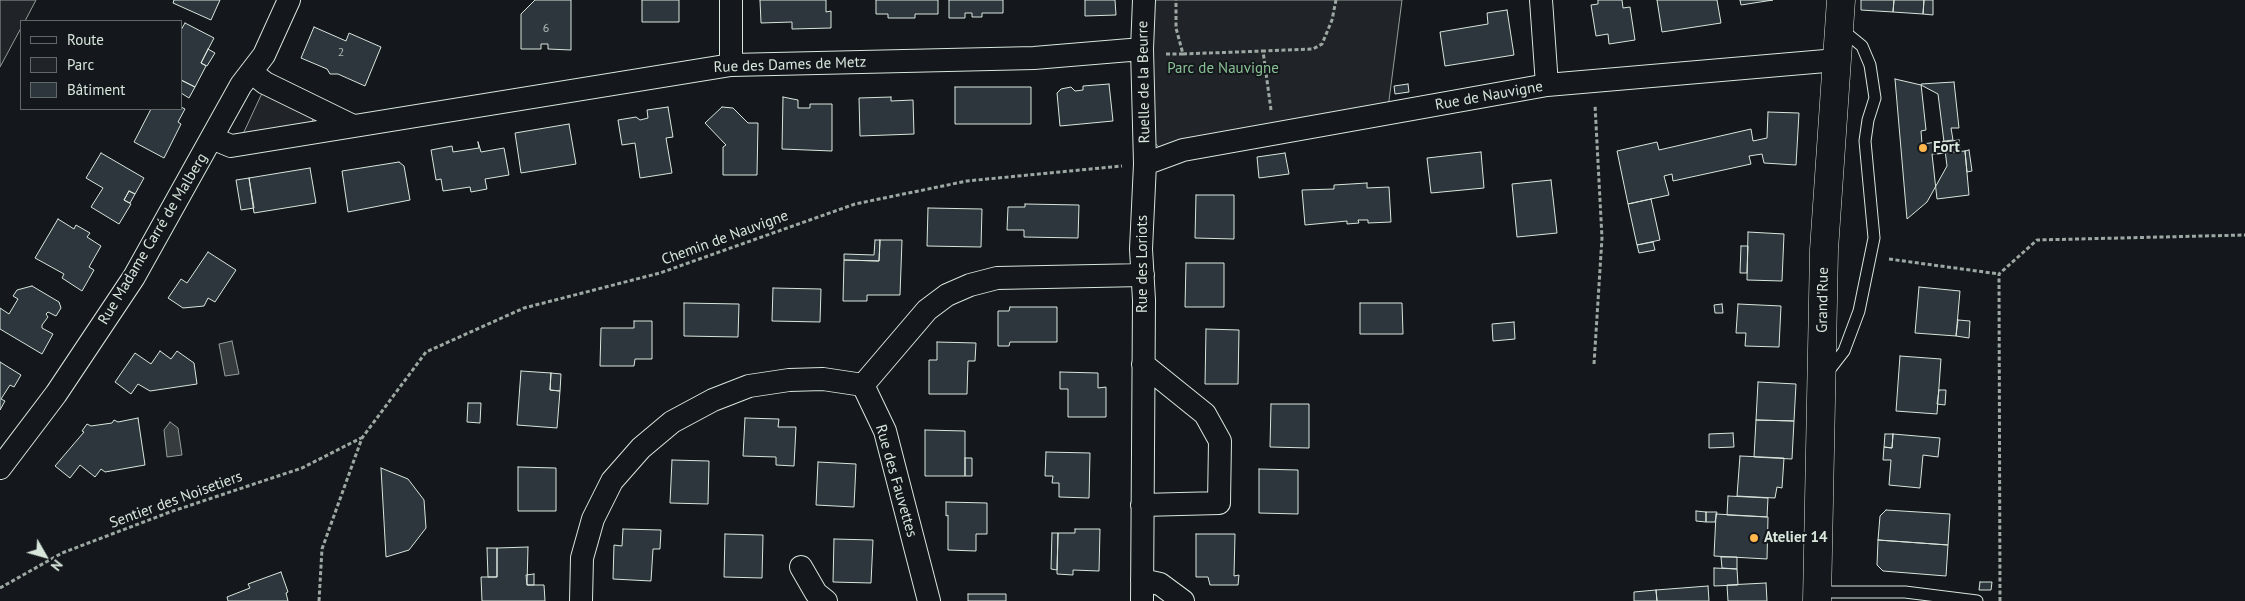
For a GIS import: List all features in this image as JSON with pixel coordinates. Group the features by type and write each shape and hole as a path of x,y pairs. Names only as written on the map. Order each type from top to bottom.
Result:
{"street":[{"name":"Rue Madame Carré de Malberg","path":"0,468 56,394 134,277 241,85 264,55 289,0"},
{"path":"731,0 731,65"},
{"name":"Ruelle de la Beurre","path":"1144,0 1142,52 1145,164"},
{"path":"1541,0 1547,85"},
{"name":"Grand'Rue","path":"1817,596 1824,250 1841,0"},
{"name":"Rue des Dames de Metz","path":"212,138 231,146 731,65 1034,58 1142,52"},
{"name":"Rue de Nauvigne","path":"1145,164 1183,150 1547,85 1837,60"},
{"path":"251,72 265,82 353,126"},
{"name":"Rue des Loriots","path":"1145,164 1141,249 1143,274 1142,590 1160,584 1183,601"},
{"path":"581,601 582,558 594,520 612,481 641,448 672,422 712,400 749,386 789,380 823,380 863,385 928,310 947,295 970,285 997,278 1143,274"},
{"path":"1142,505 1219,503 1220,441 1205,414 1143,364"},
{"name":"Rue des Fauvettes","path":"863,385 884,431 929,601"},
{"path":"801,567 816,593 826,601"}],"lane":[{"path":"1821,380 1844,352 1859,311 1872,257 1874,238 1865,142 1868,120 1875,98 1870,65 1862,46 1839,27"},
{"path":"1817,596 1905,592 1977,601"}],"path":[{"path":"1176,0 1176,28 1183,54"},
{"path":"1142,52 1183,54 1312,49 1322,44 1332,20 1336,0"},
{"path":"1263,51 1275,135"},
{"path":"1594,82 1602,238 1594,364"},
{"name":"Chemin de Nauvigne","path":"362,438 426,352 524,308 660,273 855,204 967,181 1145,164"},
{"path":"2000,601 1999,274 2037,240 2245,235"},
{"path":"1872,257 1999,274"},
{"path":"319,601 322,549 362,438"},
{"name":"Sentier des Noisetiers","path":"0,588 62,553 170,512 302,468 362,438"}],"green space":[{"path":"0,0 36,0 26,20 20,20 20,30 0,67"},
{"name":"Parc de Nauvigne","path":"1152,0 1402,0 1388,108 1163,151 1153,141"},
{"path":"263,91 313,118 312,123 243,134"}],"shaded area":[{"path":"232,341 239,374 225,376 219,344"},
{"path":"170,422 178,428 182,455 167,457 164,430"}],"building":[{"path":"174,0 220,0 211,20 173,3"},
{"path":"535,0 571,0 571,50 548,49 548,44 541,44 541,49 521,49 521,14"},
{"path":"642,0 679,0 679,22 642,22"},
{"path":"760,0 826,0 826,12 831,11 831,28 792,29 792,22 761,23"},
{"path":"876,0 938,0 938,14 915,14 915,18 888,18 888,14 876,14"},
{"path":"949,0 1003,0 1003,13 982,13 982,17 972,17 972,13 965,13 965,18 949,18"},
{"path":"1085,0 1115,0 1116,15 1085,16"},
{"path":"1598,0 1622,0 1623,8 1630,7 1635,40 1609,44 1608,34 1596,36 1591,5 1598,4"},
{"path":"1657,0 1717,0 1721,23 1662,32"},
{"path":"1740,0 1773,0 1741,5"},
{"path":"1861,0 1894,0 1893,12 1861,10"},
{"path":"1894,0 1924,0 1923,14 1893,12"},
{"path":"1924,0 1933,0 1933,15 1923,14"},
{"path":"1507,10 1514,55 1445,66 1440,32 1488,24 1487,13"},
{"path":"185,23 214,38 201,63 206,66 195,87 182,80 182,28"},
{"path":"314,27 346,41 349,33 381,47 365,86 338,74 330,74 327,69 301,58"},
{"path":"208,49 215,53 207,66 201,63"},
{"name":"Fort","path":"1895,79 1921,85 1938,94 1947,166 1927,202 1907,219"},
{"path":"182,80 195,87 189,98 182,94"},
{"path":"1954,82 1959,128 1951,128 1953,140 1922,144 1921,131 1926,130 1921,84"},
{"path":"1109,84 1113,121 1060,126 1057,93 1061,89 1071,87 1075,91 1083,90 1083,86"},
{"path":"1408,84 1409,92 1395,94 1394,86"},
{"path":"955,87 1031,87 1031,124 955,124"},
{"path":"783,97 798,100 798,108 810,108 810,104 832,104 832,151 782,149"},
{"path":"891,97 891,101 913,100 914,134 860,136 859,98"},
{"path":"668,107 673,137 666,138 672,173 640,178 635,143 622,145 618,120 636,117 640,120 648,118 647,110"},
{"path":"722,107 733,108 748,123 758,123 757,175 723,175 723,147 726,145 705,123"},
{"path":"182,108 185,109 178,122 181,124 164,158 134,142 150,110 182,110"},
{"path":"1768,112 1799,113 1796,165 1764,163 1762,154 1749,156 1751,164 1673,181 1672,174 1664,176 1669,195 1628,204 1617,151 1657,142 1659,150 1751,129 1753,141 1767,138"},
{"path":"569,124 576,164 521,173 515,133"},
{"path":"1959,140 1960,151 1937,154 1936,143"},
{"path":"478,142 481,152 504,148 509,175 485,179 487,189 471,192 470,187 443,191 441,179 436,180 431,150 452,146 453,152 479,148"},
{"path":"1969,150 1972,171 1967,172 1965,151"},
{"path":"1965,151 1969,195 1937,199 1932,154"},
{"path":"1481,152 1484,188 1431,193 1427,158"},
{"path":"101,153 144,178 135,194 129,191 124,200 131,204 119,224 91,207 103,188 86,178"},
{"path":"1285,153 1289,174 1259,178 1257,157"},
{"path":"399,162 404,166 410,200 348,212 342,171"},
{"path":"310,168 316,203 254,213 249,178"},
{"path":"249,178 254,208 241,210 236,180"},
{"path":"1551,180 1557,233 1517,237 1512,184"},
{"path":"1367,183 1367,188 1389,187 1391,222 1368,223 1368,220 1358,220 1359,223 1347,224 1347,221 1305,225 1302,190 1334,189 1334,185"},
{"path":"129,191 135,194 130,203 124,200"},
{"path":"1196,195 1234,195 1234,239 1195,238"},
{"path":"1651,199 1660,240 1637,245 1628,204"},
{"path":"1025,204 1079,205 1078,238 1024,237 1024,230 1007,230 1008,207 1025,207"},
{"path":"928,208 982,209 981,247 927,246"},
{"path":"58,219 74,229 76,225 90,233 87,237 101,246 89,267 94,270 82,291 62,278 64,274 35,258"},
{"path":"1748,232 1784,234 1782,281 1747,280"},
{"path":"875,240 880,240 879,261 844,260 844,254 874,255"},
{"path":"880,240 902,240 900,295 867,295 867,301 843,301 844,260 879,261"},
{"path":"1653,242 1655,250 1639,253 1637,245"},
{"path":"1741,246 1748,246 1747,273 1740,273"},
{"path":"208,252 236,270 215,302 208,298 204,306 183,308 168,298 181,279 187,283"},
{"path":"1186,263 1224,263 1224,307 1185,307"},
{"path":"32,286 59,302 61,308 56,316 48,312 46,314 48,317 42,328 53,334 42,354 0,329 0,308 9,314 18,299 13,296 17,290"},
{"path":"1919,287 1960,291 1956,336 1915,333"},
{"path":"773,288 821,289 820,322 772,321"},
{"path":"684,303 739,304 738,337 684,336"},
{"path":"1360,303 1402,303 1403,334 1360,334"},
{"path":"1722,304 1723,313 1715,313 1714,305"},
{"path":"1738,304 1781,306 1779,347 1745,346 1746,333 1736,333"},
{"path":"1010,307 1057,307 1057,342 1010,342 1009,346 998,346 998,311 1009,311"},
{"path":"1958,320 1970,321 1969,338 1956,336"},
{"path":"634,321 652,321 652,359 635,359 634,366 600,366 601,328 634,328"},
{"path":"1514,322 1515,339 1493,341 1492,324"},
{"path":"1206,329 1239,330 1238,384 1205,384"},
{"path":"937,342 976,343 975,361 968,361 967,394 929,394 929,360 937,360"},
{"path":"160,351 171,359 177,351 194,363 197,384 150,391 138,384 131,394 115,382 135,353 151,364"},
{"path":"1900,356 1941,359 1937,414 1896,411"},
{"path":"0,362 21,375 14,387 10,385 1,399 5,401 0,410"},
{"path":"521,371 551,373 550,390 560,391 557,428 517,425"},
{"path":"1060,372 1098,373 1098,388 1106,387 1106,417 1068,417 1068,389 1060,389"},
{"path":"551,373 561,374 560,391 550,390"},
{"path":"1758,382 1796,384 1794,421 1756,420"},
{"path":"1939,390 1946,390 1945,405 1937,404"},
{"path":"468,403 481,403 480,423 467,422"},
{"path":"1271,404 1309,404 1309,448 1270,447"},
{"path":"138,418 145,465 105,472 101,469 95,477 80,465 70,478 55,466 84,432 82,431 87,424 91,426 112,423 114,420 118,422"},
{"path":"745,418 779,419 778,427 796,427 794,466 776,465 776,457 743,456"},
{"path":"1756,420 1794,421 1792,459 1754,457"},
{"path":"925,430 965,431 965,476 925,476"},
{"path":"1733,433 1734,447 1709,448 1709,434"},
{"path":"1885,434 1893,434 1892,448 1884,447"},
{"path":"1893,434 1940,438 1938,457 1923,455 1920,488 1889,485 1891,460 1883,460 1884,447 1892,448"},
{"path":"1046,452 1090,453 1089,498 1059,497 1059,483 1052,483 1053,476 1045,476"},
{"path":"1740,456 1784,458 1782,488 1777,487 1775,498 1737,496"},
{"path":"965,458 972,458 972,476 965,476"},
{"path":"672,460 709,461 708,504 670,503"},
{"path":"818,462 856,464 854,507 816,505"},
{"path":"518,467 556,468 556,511 518,511"},
{"path":"381,468 408,479 424,500 426,528 409,550 386,557"},
{"path":"1259,469 1298,470 1298,514 1259,513"},
{"path":"1728,496 1768,498 1767,517 1727,515"},
{"path":"946,502 987,503 987,534 976,534 976,551 948,550"},
{"path":"1886,510 1950,514 1948,545 1878,540 1880,516"},
{"path":"1696,511 1706,512 1706,522 1696,521"},
{"path":"1706,512 1717,512 1715,522 1706,522"},
{"path":"1716,514 1768,517 1767,559 1714,556"},
{"path":"623,529 661,530 660,549 653,549 651,581 613,579 614,545 622,546"},
{"path":"1075,529 1100,529 1099,571 1073,570 1073,575 1057,574 1058,533 1075,533"},
{"path":"1052,533 1058,533 1057,570 1051,569"},
{"path":"725,534 763,535 762,578 724,577"},
{"path":"1196,534 1235,534 1234,576 1239,575 1238,585 1210,585 1208,577 1196,577"},
{"path":"834,539 873,540 871,583 833,582"},
{"path":"1878,540 1948,545 1946,576 1883,571 1877,565"},
{"path":"528,547 527,585 544,585 545,601 482,601 481,577 497,577 497,548"},
{"path":"487,548 497,548 497,577 488,577"},
{"path":"1721,557 1737,557 1737,569 1722,568"},
{"path":"1714,568 1737,569 1738,585 1714,586"},
{"path":"281,572 288,592 286,593 288,601 228,601 227,597 250,588 248,584"},
{"path":"534,574 534,585 527,585 526,575"},
{"path":"1980,582 1992,582 1991,590 1979,590"},
{"path":"1766,583 1767,601 1728,601 1727,585"},
{"path":"1708,586 1709,601 1657,601 1656,590"},
{"path":"1656,590 1657,601 1634,601 1634,592"},
{"path":"968,594 1006,594 1006,601 968,601"}],"place":[{"name":"Fort","path":"1923,148"},
{"name":"Atelier 14","path":"1754,538"}]}
